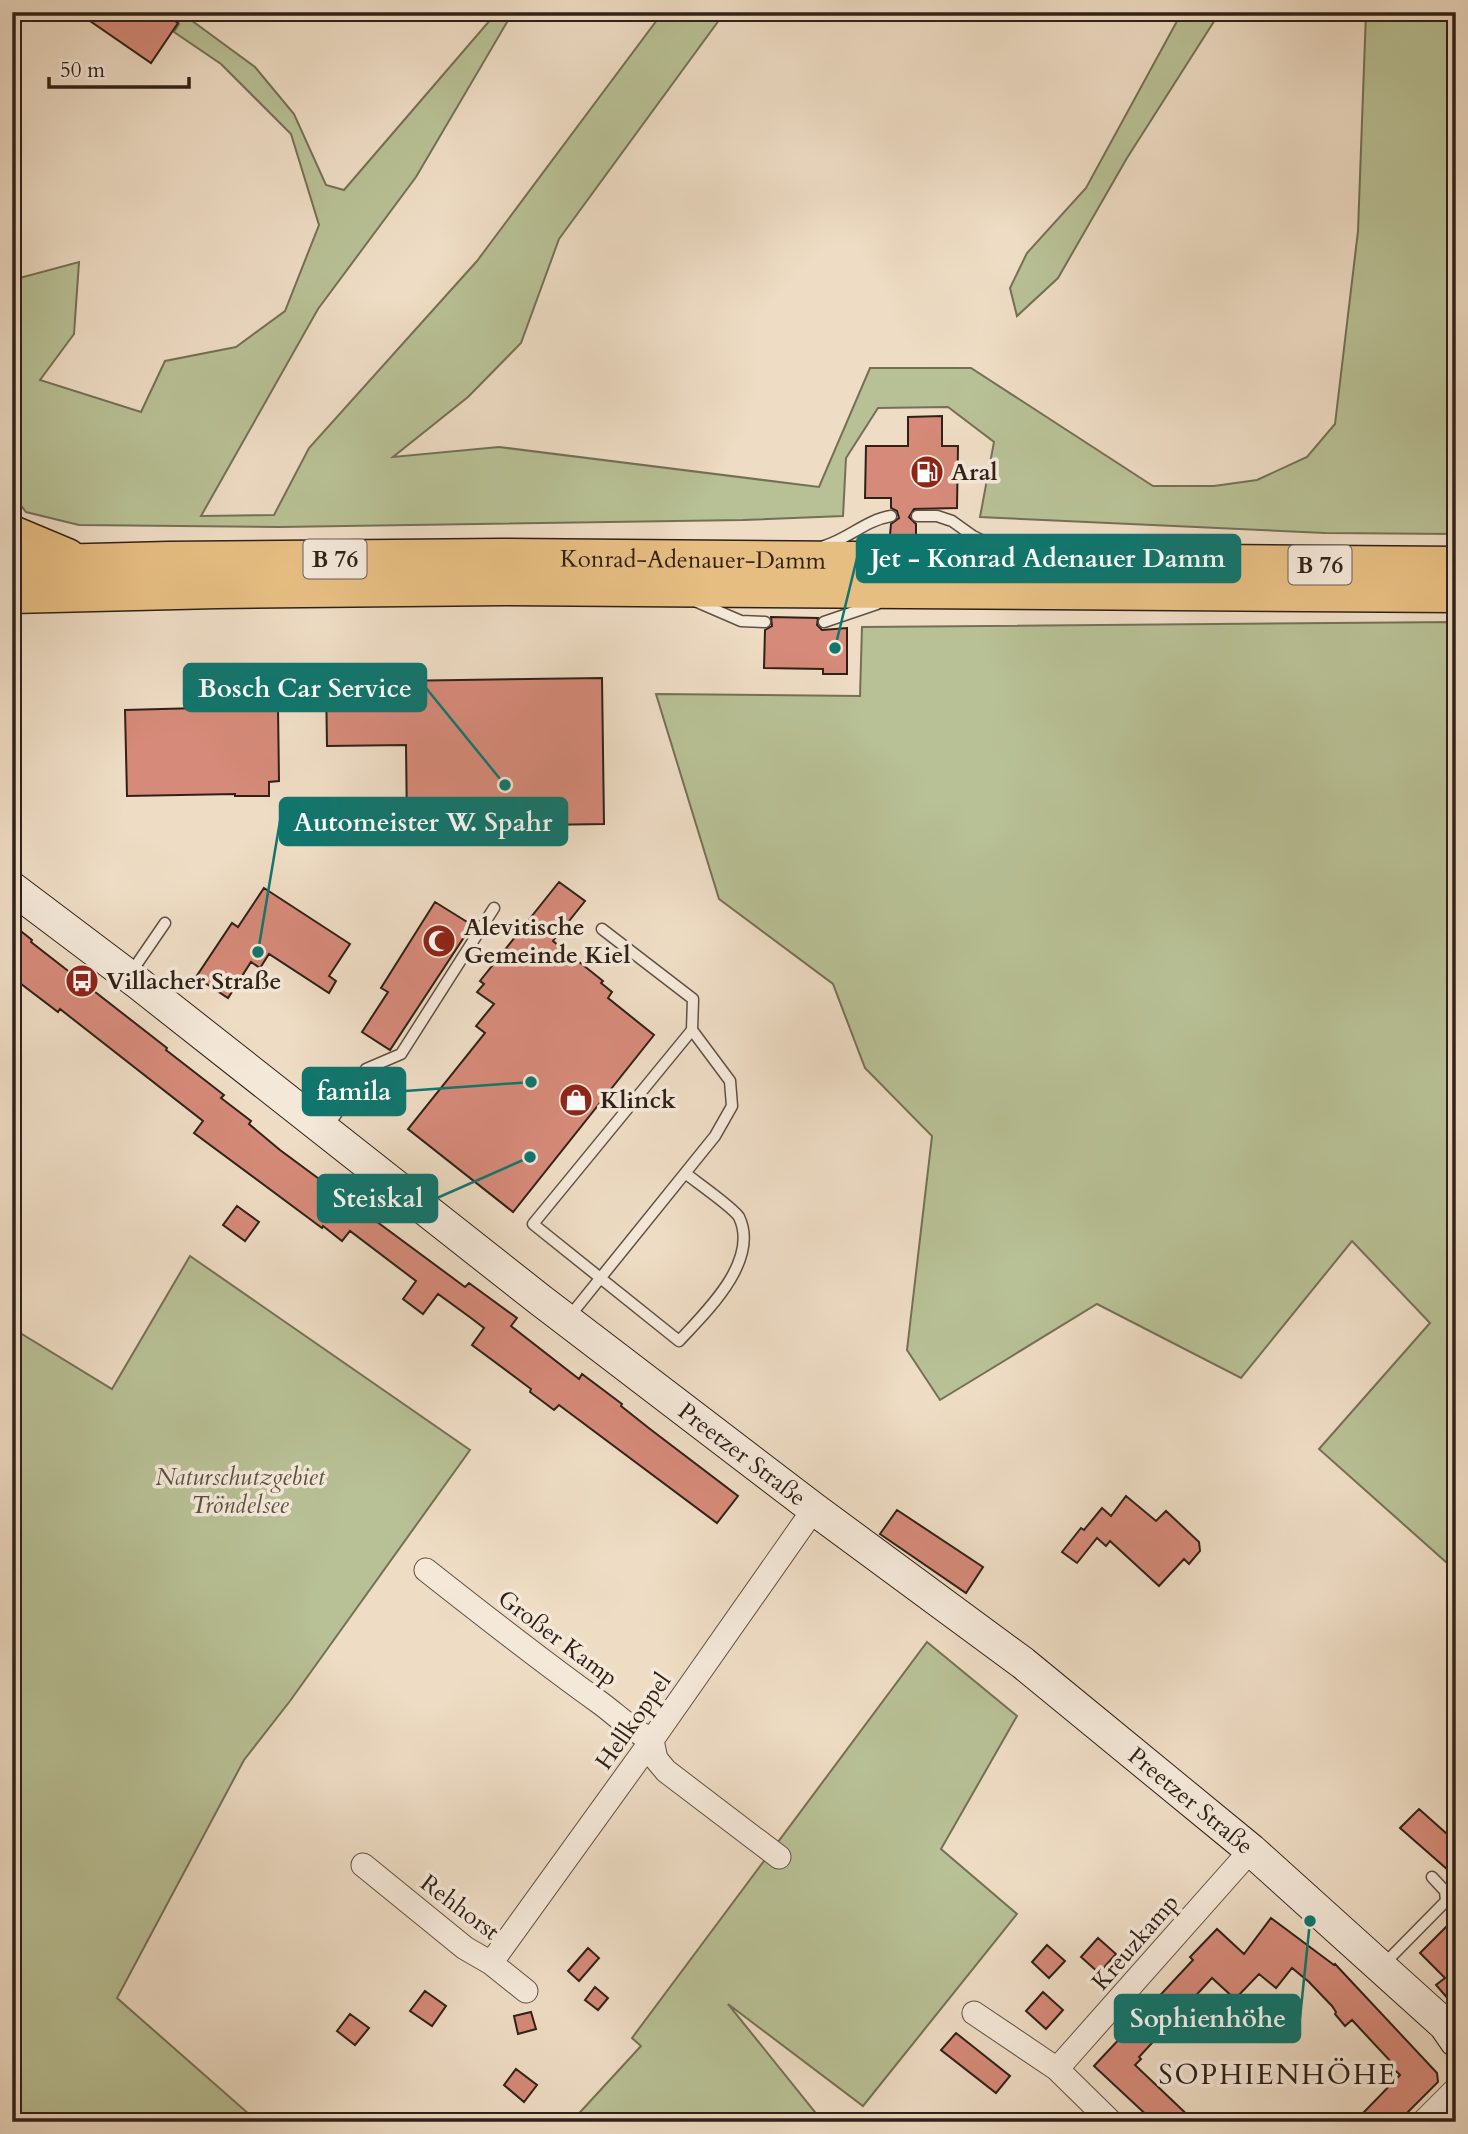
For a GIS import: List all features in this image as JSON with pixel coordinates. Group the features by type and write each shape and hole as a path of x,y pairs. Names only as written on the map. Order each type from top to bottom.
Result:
{"highway":[{"path":"12,535 83,577 12,622"},
{"name":"Konrad-Adenauer-Damm","path":"12,594 83,577 409,558 1456,566"},
{"name":"Konrad-Adenauer-Damm","path":"12,565 83,577 411,587 1456,593"}],"street":[{"name":"Preetzer Straße","path":"12,888 567,1320 814,1509 1023,1663 1251,1850 1446,2025 1456,2041"},
{"name":"Hellkoppel","path":"491,1963 814,1509"},
{"name":"Großer Kamp","path":"426,1570 543,1662 623,1719 635,1732 652,1740"},
{"path":"652,1740 656,1759 666,1771 779,1857"},
{"name":"Kreuzkamp","path":"1057,2069 1251,1850"},
{"name":"Rehhorst","path":"363,1865 465,1948 491,1963 526,1991"},
{"path":"974,2013 1057,2069 1111,2122"},
{"path":"1423,2122 1456,2089"}],"lane":[{"path":"781,560 833,543 877,519 891,516"},
{"path":"916,516 937,516 952,521 973,536 1037,563"},
{"path":"670,587 688,599 741,621 765,622"},
{"path":"824,622 929,589"},
{"path":"326,1131 366,1069 401,1054 494,908"},
{"path":"128,976 165,923"},
{"path":"602,929 693,999 692,1030 533,1224 679,1340 712,1306 736,1268 742,1252 743,1235 738,1215 685,1173"},
{"path":"567,1320 715,1136 732,1106 730,1081 692,1030"},
{"path":"1381,1968 1446,1901 1446,1891 1432,1877"}],"green space":[{"path":"162,12 180,12 255,67 294,114 326,185 344,190 497,12 513,12 416,177 318,309 201,516 274,515 309,448 477,261 663,12 725,12 559,239 521,343 468,397 393,457 499,447 819,487 870,368 971,368 1153,486 1214,486 1257,480 1307,457 1335,424 1358,231 1366,12 1456,12 1456,534 1325,533 980,517 994,442 948,407 878,408 846,458 843,516 279,527 79,525 26,512 12,494 12,280 79,262 74,334 40,380 141,412 165,361 236,347 285,311 319,225 291,134 221,64 174,32 179,24"},
{"path":"1182,12 1220,12 1127,158 1058,278 1017,316 1010,288 1027,253 1086,188"},
{"path":"1456,622 1456,1571 1319,1449 1430,1323 1352,1241 1241,1378 1097,1304 940,1400 907,1350 932,1136 865,1068 833,984 719,899 656,694 860,696 862,627"},
{"name":"Naturschutzgebiet Tröndelsee","path":"190,1256 470,1450 290,1701 244,1760 117,1998 258,2122 12,2122 12,1328 112,1389"},
{"path":"927,1642 1017,1716 941,1849 1017,1914 863,2106 728,2004 823,2122 571,2122 641,2046 632,2038"}],"building":[{"path":"77,12 161,12 178,23 151,63"},
{"path":"942,416 942,446 958,446 957,508 914,509 909,517 916,524 916,536 890,535 891,524 899,518 897,511 891,508 891,498 865,498 866,446 908,446 908,417"},
{"path":"771,617 818,618 817,625 822,630 847,628 847,674 823,674 823,669 764,668 765,630 772,626"},
{"path":"602,678 604,824 407,827 406,745 327,746 326,682"},
{"path":"199,693 221,693 221,709 278,708 279,781 269,782 269,796 127,796 125,710 199,708"},
{"path":"559,882 585,901 553,941 603,981 601,983 612,992 608,998 654,1035 513,1212 408,1129 485,1033 476,1026 494,1004 477,992 484,984 480,981"},
{"path":"264,888 350,944 329,976 336,981 329,993 269,954 260,968 251,962 228,998 196,977 232,923 238,927"},
{"path":"435,902 472,925 390,1050 362,1032 388,992 381,988"},
{"path":"12,924 224,1095 221,1098 251,1121 249,1124 280,1150 465,1287 469,1283 517,1318 511,1326 579,1379 582,1374 738,1496 717,1523 559,1405 554,1410 530,1392 531,1389 472,1345 484,1328 471,1318 438,1294 423,1314 403,1299 416,1281 350,1231 342,1241 323,1226 322,1228 194,1133 203,1121 60,1009 58,1012 12,977"},
{"path":"237,1206 259,1222 245,1241 223,1225"},
{"path":"1126,1496 1156,1521 1166,1511 1199,1542 1200,1551 1189,1564 1184,1559 1159,1586 1110,1541 1106,1546 1097,1538 1077,1563 1062,1552 1102,1508 1111,1516"},
{"path":"897,1510 983,1567 966,1593 880,1534"},
{"path":"1419,1809 1456,1842 1456,1877 1400,1828"},
{"path":"1456,1917 1456,2008 1436,1985 1445,1978 1420,1953"},
{"path":"1271,1918 1335,1964 1437,2073 1438,2082 1398,2122 1373,2122 1364,2112 1400,2075 1391,2066 1393,2064 1352,2020 1345,2026 1332,2006 1292,1968 1276,1988 1259,1974 1235,1999 1212,1978 1139,2057 1141,2059 1135,2065 1195,2122 1154,2122 1094,2066 1193,1960 1190,1957 1217,1929 1244,1954"},
{"path":"1098,1938 1116,1954 1099,1973 1081,1957"},
{"path":"1047,1945 1065,1961 1049,1978 1032,1962"},
{"path":"588,1948 599,1958 579,1981 568,1971"},
{"path":"595,1987 608,1998 598,2010 585,2000"},
{"path":"425,1991 446,2006 432,2026 410,2011"},
{"path":"1043,1992 1063,2010 1046,2029 1026,2011"},
{"path":"531,2012 536,2029 518,2034 514,2016"},
{"path":"350,2014 369,2028 355,2045 337,2031"},
{"path":"956,2033 1010,2076 996,2093 941,2050"},
{"path":"516,2069 537,2085 524,2102 504,2085"}],"waterway":[{"path":"1454,737 1456,744"}],"place":[{"name":"Aral","path":"927,472"},
{"name":"Jet - Konrad Adenauer Damm","path":"835,648"},
{"name":"Bosch Car Service","path":"505,785"},
{"name":"Alevitische Gemeinde Kiel","path":"439,941"},
{"name":"Automeister W. Spahr","path":"258,952"},
{"name":"Villacher Straße","path":"82,981"},
{"name":"famila","path":"531,1082"},
{"name":"Klinck","path":"576,1100"},
{"name":"Steiskal","path":"530,1157"},
{"name":"Sophienhöhe","path":"1310,1921"}],"district":[{"name":"SOPHIENHÖHE","path":"1278,2074"}]}
